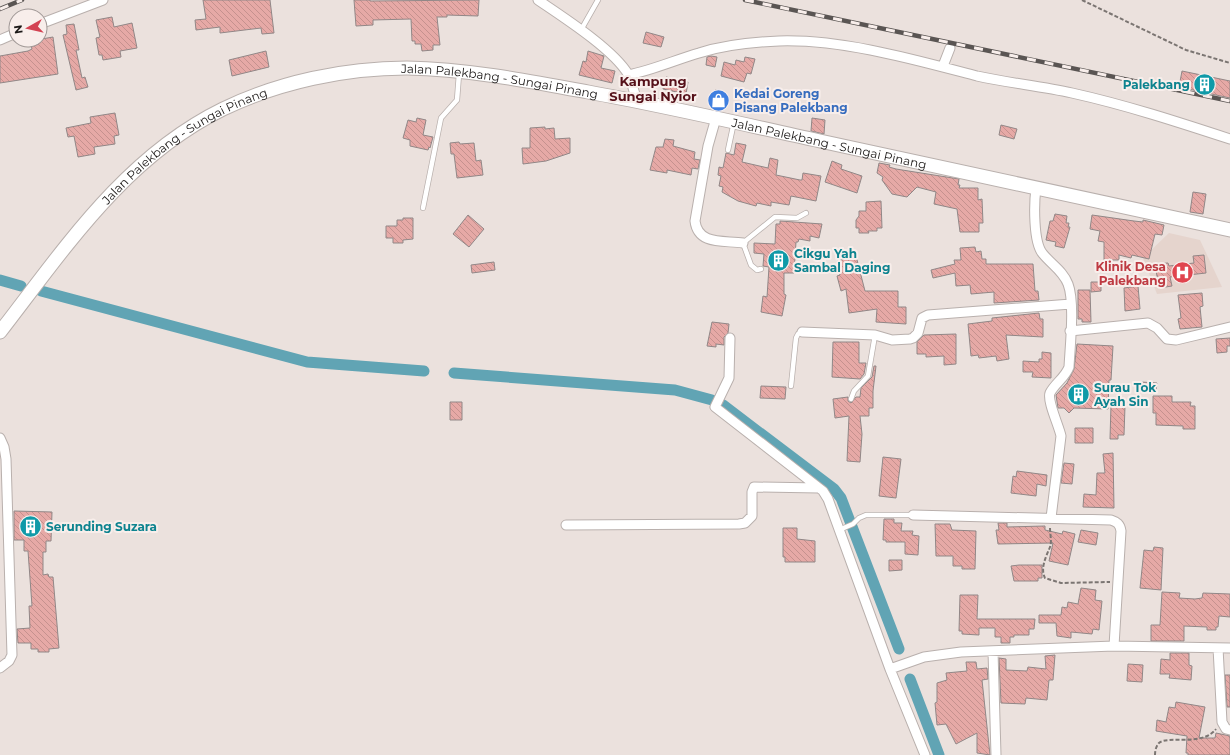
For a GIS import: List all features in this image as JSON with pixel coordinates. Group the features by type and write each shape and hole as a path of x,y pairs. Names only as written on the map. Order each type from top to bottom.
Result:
{"street":[{"path":"48,21 103,0"},
{"path":"538,0 581,30 617,60 628,75 637,101"},
{"path":"628,75 652,70 706,50 779,41 821,43 925,61 979,76 1072,93 1170,118 1230,139"},
{"path":"943,66 950,48"},
{"name":"Jalan Palekbang - Sungai Pinang","path":"0,332 51,263 102,201 134,170 186,132 209,117 253,96 307,80 384,69 409,68 460,72 553,85 637,101 1230,230"},
{"path":"716,118 708,146 696,227 704,238 743,243"},
{"path":"1036,188 1034,206 1039,248 1061,272 1069,285 1071,304 1069,367 1066,375 1050,392 1050,400 1061,436 1051,518"},
{"path":"802,332 875,335 892,340 913,338 918,333 922,318 928,315 1071,304"},
{"path":"1070,331 1148,323 1157,328 1166,339 1176,340 1230,327"},
{"path":"730,338 729,378 716,407 819,488 828,498 842,528 925,755"},
{"path":"0,438 4,447 6,459 12,655 9,662 0,668"},
{"path":"566,525 739,524 745,523 752,516 752,492 754,488 819,488"},
{"path":"913,515 1116,521 1120,526 1121,531 1114,646"},
{"path":"894,667 924,657 961,652 1114,646 1230,648"},
{"path":"1218,648 1222,722 1226,729 1230,730"},
{"path":"993,651 996,755"}],"lane":[{"path":"581,30 598,0"},
{"path":"423,208 441,118 457,100 460,72"},
{"path":"728,150 734,122"},
{"path":"762,269 757,270 751,265 743,243 776,217 797,218 806,213"},
{"path":"791,386 796,338 798,334 802,332"},
{"path":"851,399 854,391 868,376 875,335"},
{"path":"842,528 853,524 859,518 866,515 913,515"}],"path":[{"path":"1082,0 1186,50 1230,63"},
{"path":"1051,518 1050,547 1044,557 1045,578 1060,583 1119,582"},
{"path":"1154,755 1159,743 1164,741 1186,741 1211,735 1222,722"}],"shaded area":[{"name":"Klinik Desa Palekbang","path":"1169,233 1200,240 1222,287 1157,294 1143,258"}],"building":[{"path":"203,0 270,0 274,33 262,34 261,28 220,33 220,27 196,30 195,20 206,19"},
{"path":"354,0 479,0 478,16 447,15 447,17 437,17 440,45 433,45 433,50 422,51 421,44 415,44 415,41 412,41 411,19 373,20 373,25 356,26"},
{"path":"112,17 114,27 132,23 137,48 120,51 121,57 103,60 102,55 99,55 96,38 100,37 96,20"},
{"path":"74,24 79,50 76,50 82,78 85,77 88,87 76,90 63,35 67,34 66,25"},
{"path":"646,32 664,37 661,47 643,43"},
{"path":"53,37 58,74 0,83 0,56 28,51 32,48 48,48 48,38"},
{"path":"266,51 269,67 232,76 229,60"},
{"path":"588,51 604,56 601,68 615,71 612,83 579,75 583,61 586,62"},
{"path":"707,57 717,57 715,67 706,65"},
{"path":"745,57 755,59 751,74 747,73 744,82 721,76 724,62 735,65 736,60 744,62"},
{"name":"Palekbang","path":"1182,71 1230,81 1230,98 1179,87"},
{"path":"666,77 688,82 686,94 663,89"},
{"name":"Kedai Goreng Pisang Palekbang","path":"715,90 725,92 723,109 713,108"},
{"path":"115,113 119,135 114,136 115,144 94,147 95,154 78,157 74,136 68,137 66,128 91,123 90,117"},
{"path":"417,118 426,120 423,135 433,137 428,150 410,146 410,140 403,138 408,120 416,122"},
{"path":"812,118 825,120 824,134 811,131"},
{"path":"1001,125 1017,129 1014,139 999,135"},
{"path":"545,127 545,129 554,128 555,139 570,138 570,153 546,161 523,164 522,148 530,148 530,128"},
{"path":"665,139 674,140 673,146 695,152 694,159 700,160 698,169 692,168 691,175 667,170 667,173 650,170 656,147 663,147"},
{"path":"459,142 460,144 474,143 476,161 481,160 483,175 457,178 454,154 451,154 450,143"},
{"path":"736,143 746,145 742,162 768,168 770,158 778,160 776,175 800,180 802,180 803,173 821,176 816,201 791,196 789,205 771,202 771,206 757,203 756,206 738,201 722,192 723,187 719,186 721,176 718,175 719,167 723,168 726,153 734,155"},
{"path":"832,161 842,165 841,169 862,176 857,193 825,182"},
{"path":"879,163 890,165 889,167 896,169 959,179 959,188 978,188 978,200 982,199 983,223 979,223 979,232 960,232 957,209 934,204 936,192 917,187 907,197 892,194 882,180 883,177 877,173"},
{"path":"1193,192 1206,194 1203,214 1190,212"},
{"path":"881,201 882,228 877,228 877,231 868,231 869,233 859,233 859,228 856,228 856,220 859,216 859,211 866,211 866,202"},
{"path":"1055,214 1067,216 1066,223 1069,223 1068,227 1070,227 1064,248 1055,246 1056,242 1046,240 1050,221 1053,221"},
{"path":"468,215 484,229 469,247 453,234"},
{"path":"1092,215 1143,222 1143,220 1164,225 1162,235 1155,234 1149,259 1132,255 1131,258 1119,255 1119,260 1104,260 1104,242 1098,241 1100,231 1090,229"},
{"path":"403,218 413,218 413,239 403,240 403,243 393,243 393,238 386,238 386,226 397,226 397,220 403,220"},
{"path":"780,221 822,224 819,238 810,236 810,241 799,239 798,242 796,242 794,273 784,273 784,294 786,295 782,316 761,312 763,296 767,297 769,267 763,266 764,254 754,253 754,243 775,244 776,224 780,224"},
{"path":"975,247 976,252 981,251 982,259 986,259 986,264 1033,264 1035,291 1038,291 1039,300 994,303 994,292 971,294 970,285 956,286 955,273 933,278 931,270 955,264 954,260 961,260 960,248"},
{"path":"1204,255 1206,273 1170,277 1172,286 1159,288 1155,264 1168,263 1169,266 1194,263 1193,256"},
{"path":"856,256 865,291 898,291 898,307 906,307 906,324 876,322 877,309 849,313 846,289 841,291 837,276 840,275 837,261"},
{"path":"494,262 495,270 472,273 471,265"},
{"path":"1091,282 1101,282 1101,291 1091,292"},
{"path":"1138,286 1140,309 1125,311 1124,288"},
{"path":"1078,290 1090,290 1091,322 1082,322 1082,319 1078,319"},
{"path":"1202,293 1203,306 1200,307 1202,327 1180,329 1178,319 1181,318 1178,295"},
{"path":"1039,313 1040,319 1043,319 1043,337 1006,335 1009,359 997,361 996,356 979,358 978,355 971,356 968,324 992,321 992,318"},
{"path":"712,322 729,324 728,333 724,337 724,345 716,344 716,347 707,346"},
{"path":"956,334 956,364 944,365 944,356 926,357 926,354 917,354 917,342 924,335"},
{"path":"1230,338 1230,346 1227,346 1227,352 1217,353 1216,339"},
{"path":"833,342 859,342 859,363 866,363 864,374 860,379 832,377"},
{"path":"1077,344 1113,346 1111,380 1109,380 1108,409 1074,408 1069,413 1064,408 1058,408 1056,395 1067,383 1074,369"},
{"path":"1042,352 1051,353 1051,378 1032,377 1033,372 1023,372 1023,361 1039,362 1039,359 1042,359"},
{"path":"874,366 876,366 873,391 873,408 869,408 869,416 860,416 862,434 860,462 847,461 849,416 835,418 833,399 848,397 848,401 851,403 856,397 860,397 861,388 872,377"},
{"path":"1141,382 1157,383 1156,392 1140,391"},
{"path":"761,386 786,387 785,399 760,398"},
{"path":"1153,396 1172,396 1172,402 1191,402 1190,406 1195,406 1195,429 1183,429 1183,426 1156,425 1156,413 1153,413"},
{"path":"450,402 462,402 462,420 450,420"},
{"path":"1111,405 1125,406 1124,435 1118,435 1118,439 1110,439"},
{"path":"1075,428 1093,428 1093,443 1075,443"},
{"path":"1113,453 1114,508 1083,507 1084,494 1096,495 1097,473 1105,473 1103,454"},
{"path":"883,457 901,459 896,498 879,496"},
{"path":"1064,463 1074,464 1072,484 1061,483"},
{"path":"1017,471 1047,475 1046,486 1037,484 1036,496 1011,493 1013,476 1016,477"},
{"path":"14,511 52,512 51,541 46,541 46,552 43,552 43,575 48,574 49,577 53,577 59,648 49,649 49,652 38,652 38,649 31,649 31,643 18,643 17,629 30,628 29,606 32,606 28,551 24,551 24,540 14,540"},
{"path":"884,519 894,519 894,523 902,523 901,531 913,531 912,535 919,536 918,555 905,554 905,542 886,542 886,540 883,540"},
{"path":"998,523 1007,523 1007,527 1045,526 1045,530 1062,534 1063,531 1075,534 1068,565 1049,561 1053,543 998,544 996,530 999,530"},
{"path":"935,524 950,524 952,530 976,531 975,569 962,569 962,566 953,566 953,556 936,556"},
{"path":"783,528 797,528 797,539 815,541 815,562 785,562 785,557 783,557"},
{"path":"1081,530 1098,533 1096,545 1078,542"},
{"path":"1154,547 1163,548 1161,590 1140,588 1144,550 1153,551"},
{"path":"889,560 902,560 902,570 889,571"},
{"path":"1042,565 1042,578 1038,578 1038,581 1014,581 1011,566"},
{"path":"1081,588 1096,590 1095,600 1102,601 1099,630 1093,629 1092,634 1071,632 1071,638 1057,636 1056,623 1039,623 1039,615 1061,615 1062,607 1067,608 1068,602 1078,604"},
{"path":"1162,592 1180,593 1179,598 1195,599 1202,598 1203,593 1230,594 1230,617 1219,616 1218,627 1216,627 1216,630 1207,630 1207,627 1184,626 1184,641 1151,641 1151,625 1160,625"},
{"path":"960,595 978,595 977,619 1035,619 1034,629 1029,629 1029,635 1014,635 1014,637 1010,637 1010,643 1001,643 1001,637 995,637 995,628 979,628 979,635 962,634 962,631 959,631"},
{"path":"1170,653 1189,653 1189,665 1192,666 1191,680 1169,678 1170,674 1160,674 1161,659 1170,660"},
{"path":"1055,655 1053,680 1049,680 1047,700 1026,698 1025,704 1001,703 999,658 1006,659 1006,670 1027,671 1028,667 1046,669 1045,656"},
{"path":"966,662 976,662 977,669 987,668 988,679 982,680 990,755 977,753 977,733 956,744 946,724 937,725 935,703 937,702 937,683 947,680 946,673 967,671"},
{"path":"1128,664 1143,665 1142,682 1127,681"},
{"path":"1225,675 1230,675 1230,707 1227,707"},
{"path":"1176,702 1205,707 1199,738 1215,738 1216,733 1230,736 1230,755 1188,755 1188,753 1186,753 1187,736 1156,731 1157,720 1166,722 1169,707 1175,708"}],"waterway":[{"path":"0,280 21,286"},
{"path":"41,291 307,362 424,371"},
{"path":"454,373 675,390 712,400 723,405 834,489 841,498 899,649"},
{"path":"910,679 939,755"}],"railway":[{"path":"0,9 22,0"},
{"path":"745,0 1230,101"}],"place":[{"name":"Palekbang","path":"1205,84"},
{"name":"Kedai Goreng Pisang Palekbang","path":"719,100"},
{"name":"Cikgu Yah Sambal Daging","path":"779,260"},
{"name":"Klinik Desa Palekbang","path":"1182,273"},
{"name":"Surau Tok Ayah Sin","path":"1078,394"},
{"name":"Serunding Suzara","path":"31,526"}],"district":[{"name":"Kampung Sungai Nyior","path":"653,88"}]}
